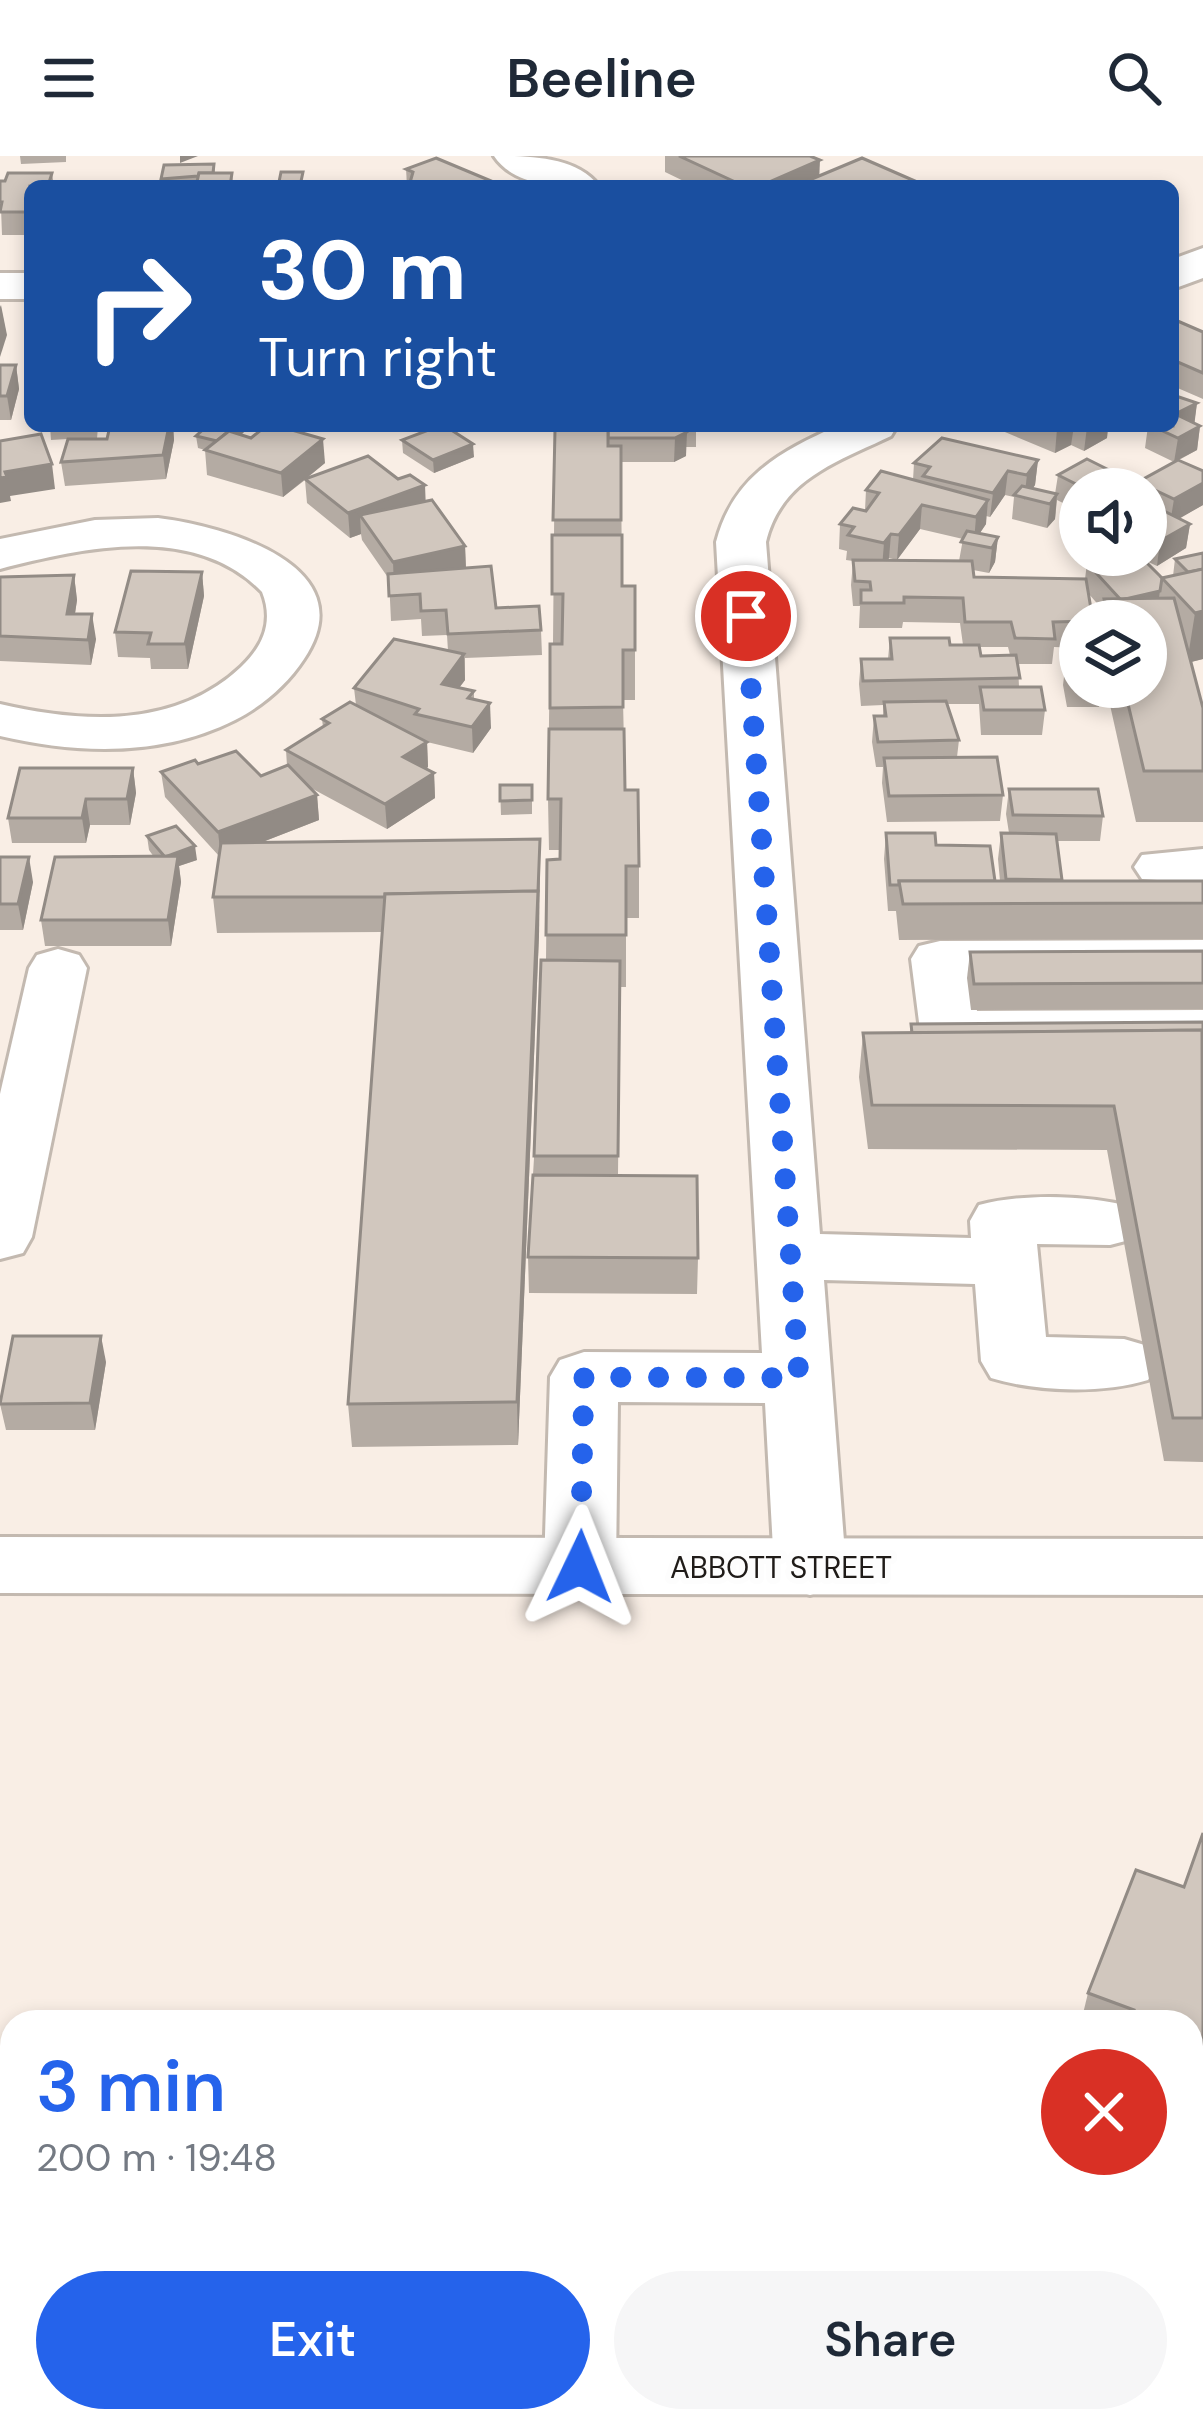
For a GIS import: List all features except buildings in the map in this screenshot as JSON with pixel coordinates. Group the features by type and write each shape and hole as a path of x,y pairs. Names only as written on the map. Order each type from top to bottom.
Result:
{"street":[{"path":"514,156 565,180"},
{"path":"809,1567 792,1256 741,542 751,502 766,484 863,432"},
{"path":"0,554 106,531 161,532 212,542 260,564 280,580 292,603 293,628 284,651 237,697 169,725 62,734 0,720"},
{"path":"1203,958 940,959 950,1030 1203,1029"},
{"path":"0,1237 17,1083 58,968"},
{"path":"1109,1223 1002,1221 1015,1361 1124,1363"},
{"path":"792,1256 1005,1262"},
{"path":"580,1567 584,1377 799,1378"},
{"name":"ABBOTT STREET","path":"0,1565 1203,1567"}],"route":[{"path":"580,1567 584,1377 799,1378 746,616"}]}
